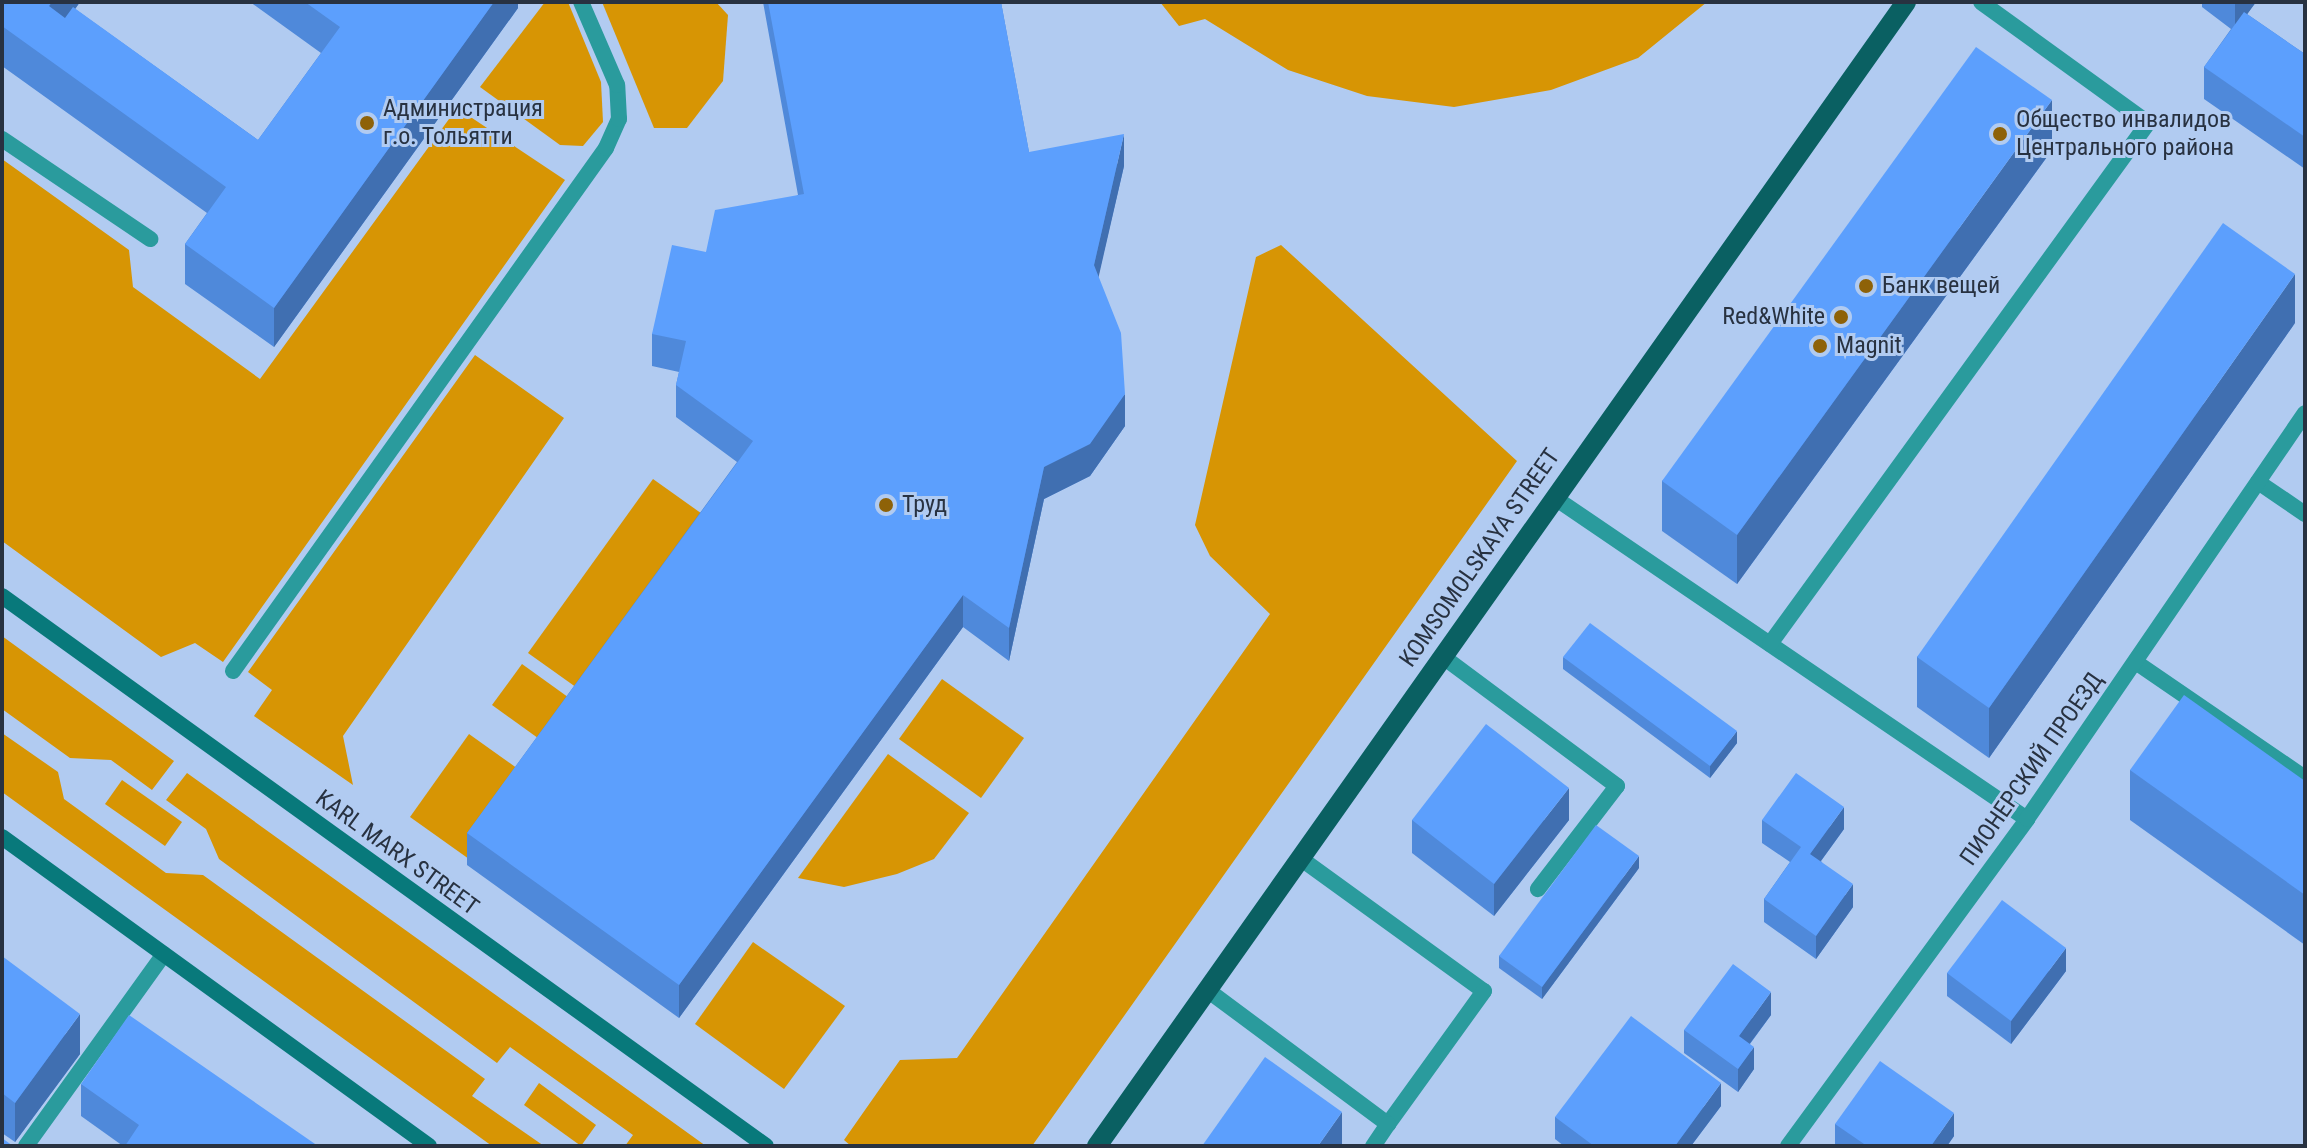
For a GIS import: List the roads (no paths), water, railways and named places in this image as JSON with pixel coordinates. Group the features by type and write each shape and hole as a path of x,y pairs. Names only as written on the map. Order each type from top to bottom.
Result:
{"main road":[{"name":"KOMSOMOLSKAYA STREET","path":"1097,1146 1906,2"},
{"name":"KARL MARX STREET","path":"2,596 766,1146"},
{"path":"2,837 429,1146"}],"street":[{"path":"233,671 606,148 619,119 617,85 581,2"},
{"path":"1770,644 2148,123 1981,2"},
{"path":"2,139 150,239"},
{"name":"ПИОНЕРСКИЙ ПРОЕЗД","path":"1788,1146 2027,819 2137,663 2305,413"},
{"path":"2258,482 2305,514"},
{"path":"1555,498 2027,819"},
{"path":"1442,656 1617,786 1538,889"},
{"path":"2137,663 2305,778"},
{"path":"1300,858 1484,991 1373,1146"},
{"path":"26,1146 164,954"},
{"path":"1206,989 1388,1124"}],"place":[{"name":"Администрация г.о. Тольятти","path":"367,123"},
{"name":"Общество инвалидов Центрального района","path":"2000,134"},
{"name":"Банк вещей","path":"1866,286"},
{"name":"Red&White","path":"1841,317"},
{"name":"Magnit","path":"1820,346"},
{"name":"Труд","path":"886,505"}]}
